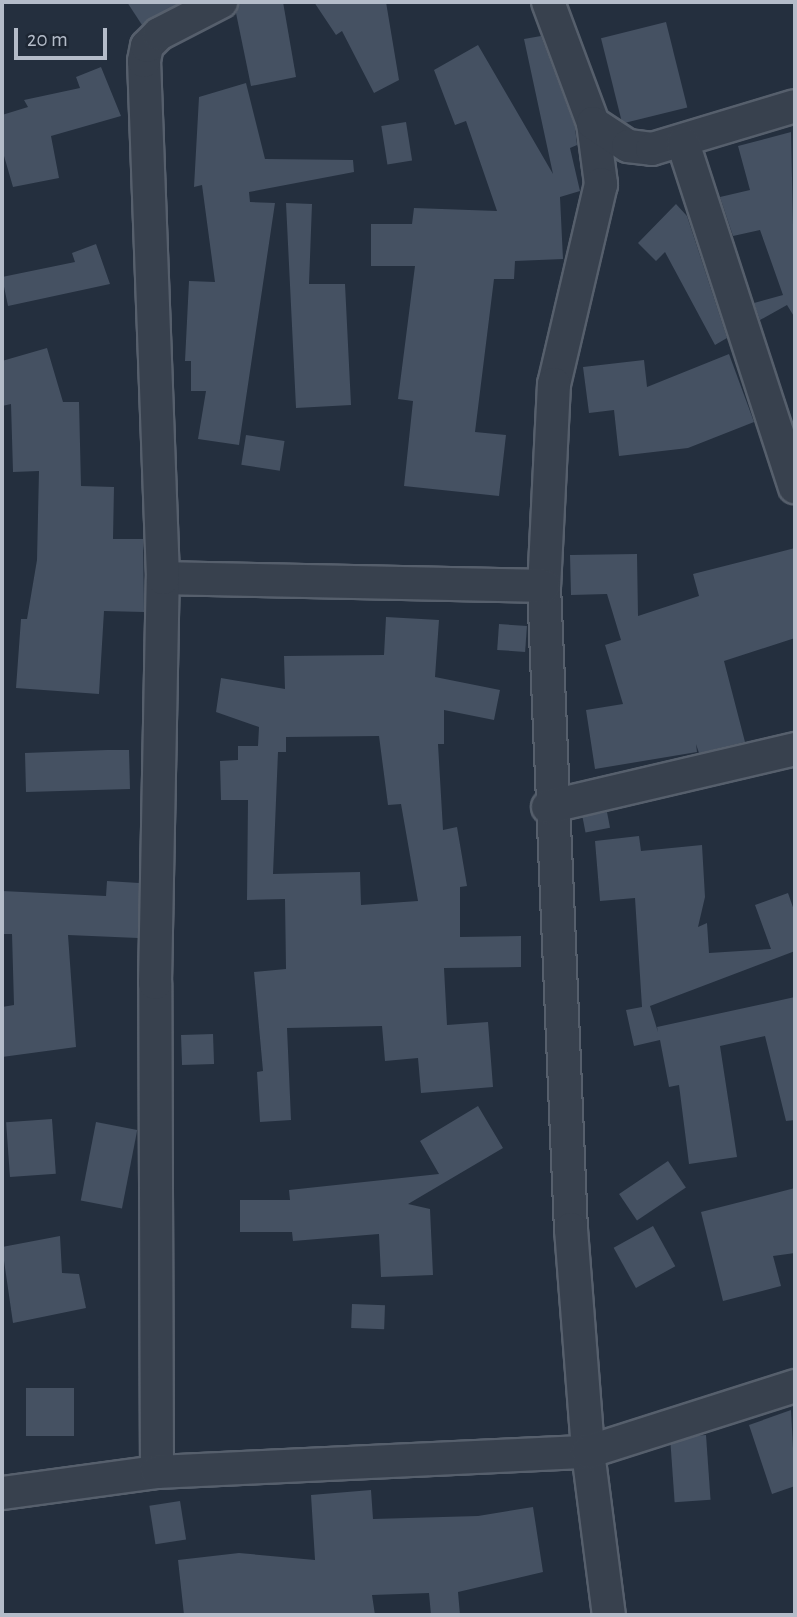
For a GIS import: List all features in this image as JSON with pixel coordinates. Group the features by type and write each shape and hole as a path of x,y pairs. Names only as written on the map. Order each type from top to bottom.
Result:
{"street":[{"path":"157,1472 155,983 163,578 144,61 147,46 159,34 221,2"},
{"path":"548,2 593,123 598,214 566,317 554,384 544,586 548,807 588,1452 609,1615"},
{"path":"593,123 628,146 683,144 795,106"},
{"path":"683,144 795,488"},
{"path":"163,578 544,586"},
{"path":"548,807 795,749"},
{"path":"2,1493 157,1472 588,1452 795,1386"}],"building":[{"path":"127,2 181,2 142,25"},
{"path":"239,2 283,2 296,77 251,86 236,13"},
{"path":"314,2 386,2 399,80 374,93 342,31 336,35"},
{"path":"666,22 687,107 622,124 601,38"},
{"path":"541,36 575,127 577,145 570,148 580,191 560,197 563,259 515,261 514,279 494,279 475,432 506,435 499,496 404,486 413,401 398,399 415,266 371,266 371,224 412,224 414,208 497,211 466,121 455,125 434,70 478,45 553,174 524,39"},
{"path":"101,67 121,116 51,136 59,178 13,187 2,149 2,115 28,107 24,100 80,88 76,77"},
{"path":"246,83 265,159 353,160 354,172 249,192 250,202 275,203 239,445 198,439 206,391 191,391 191,361 185,361 189,281 215,282 202,185 194,187 199,97"},
{"path":"406,122 412,161 387,164 381,126"},
{"path":"791,132 795,318 787,305 760,320 754,303 783,295 760,230 733,236 720,197 750,190 738,146"},
{"path":"286,203 312,204 309,284 345,284 351,405 296,408"},
{"path":"676,204 687,216 727,338 715,345 665,252 656,261 638,243"},
{"path":"96,244 110,284 8,306 2,277 75,262 72,253"},
{"path":"47,348 63,402 79,402 81,486 114,487 113,539 143,539 144,612 104,611 99,694 16,688 21,619 27,619 37,560 39,471 13,472 11,404 2,406 2,361"},
{"path":"729,354 754,422 688,448 619,456 614,410 589,413 583,367 644,360 647,387"},
{"path":"246,435 285,441 280,471 241,465"},
{"path":"795,548 795,638 724,661 745,742 699,753 696,744 697,752 595,769 586,710 623,704 605,645 621,640 607,594 571,595 570,555 637,554 638,616 699,596 693,574"},
{"path":"386,617 439,620 435,677 500,690 494,720 444,710 444,744 438,744 443,830 457,827 467,886 460,887 460,937 521,936 521,967 444,968 447,1025 488,1022 493,1087 421,1093 418,1058 385,1061 382,1026 287,1028 291,1120 260,1122 257,1072 263,1071 254,972 286,969 285,899 247,900 248,800 221,800 220,761 238,760 238,746 258,746 259,727 216,712 221,678 285,689 284,656 384,655","holes":["379,736 388,805 401,804 418,901 361,905 360,872 273,874 278,752 286,752 286,737"]},
{"path":"499,624 527,626 525,652 497,650"},
{"path":"129,750 130,789 26,792 25,753"},
{"path":"607,812 610,828 586,832 582,817"},
{"path":"639,836 641,851 702,845 705,897 698,927 707,923 709,953 771,949 755,905 788,893 795,913 795,951 650,1006 658,1032 657,1027 795,997 795,1120 786,1121 765,1036 720,1046 737,1157 689,1164 679,1085 669,1087 660,1040 634,1046 626,1010 642,1007 635,898 600,901 595,841"},
{"path":"107,881 139,883 138,938 68,935 76,1047 2,1057 2,1007 14,1005 12,934 3,934 2,891 106,896"},
{"path":"213,1034 214,1064 182,1065 181,1035"},
{"path":"478,1106 503,1148 408,1204 430,1209 433,1275 381,1277 379,1234 293,1241 292,1232 240,1232 240,1200 290,1200 289,1190 439,1174 420,1141"},
{"path":"52,1119 56,1174 10,1177 6,1122"},
{"path":"96,1122 137,1130 122,1209 81,1201"},
{"path":"668,1161 686,1188 637,1221 619,1194"},
{"path":"795,1188 795,1253 773,1256 781,1286 723,1301 701,1212"},
{"path":"653,1226 675,1266 636,1288 614,1248"},
{"path":"60,1236 62,1273 79,1274 86,1308 13,1323 2,1247"},
{"path":"352,1304 385,1305 384,1329 351,1328"},
{"path":"26,1388 74,1388 74,1436 26,1436"},
{"path":"791,1410 795,1486 772,1494 749,1425"},
{"path":"706,1435 711,1500 675,1502 670,1438"},
{"path":"371,1490 373,1519 478,1516 533,1507 543,1572 458,1592 460,1615 431,1615 429,1593 372,1595 375,1615 184,1615 178,1560 239,1553 315,1560 311,1495"},
{"path":"180,1501 186,1540 155,1544 149,1506"}]}
